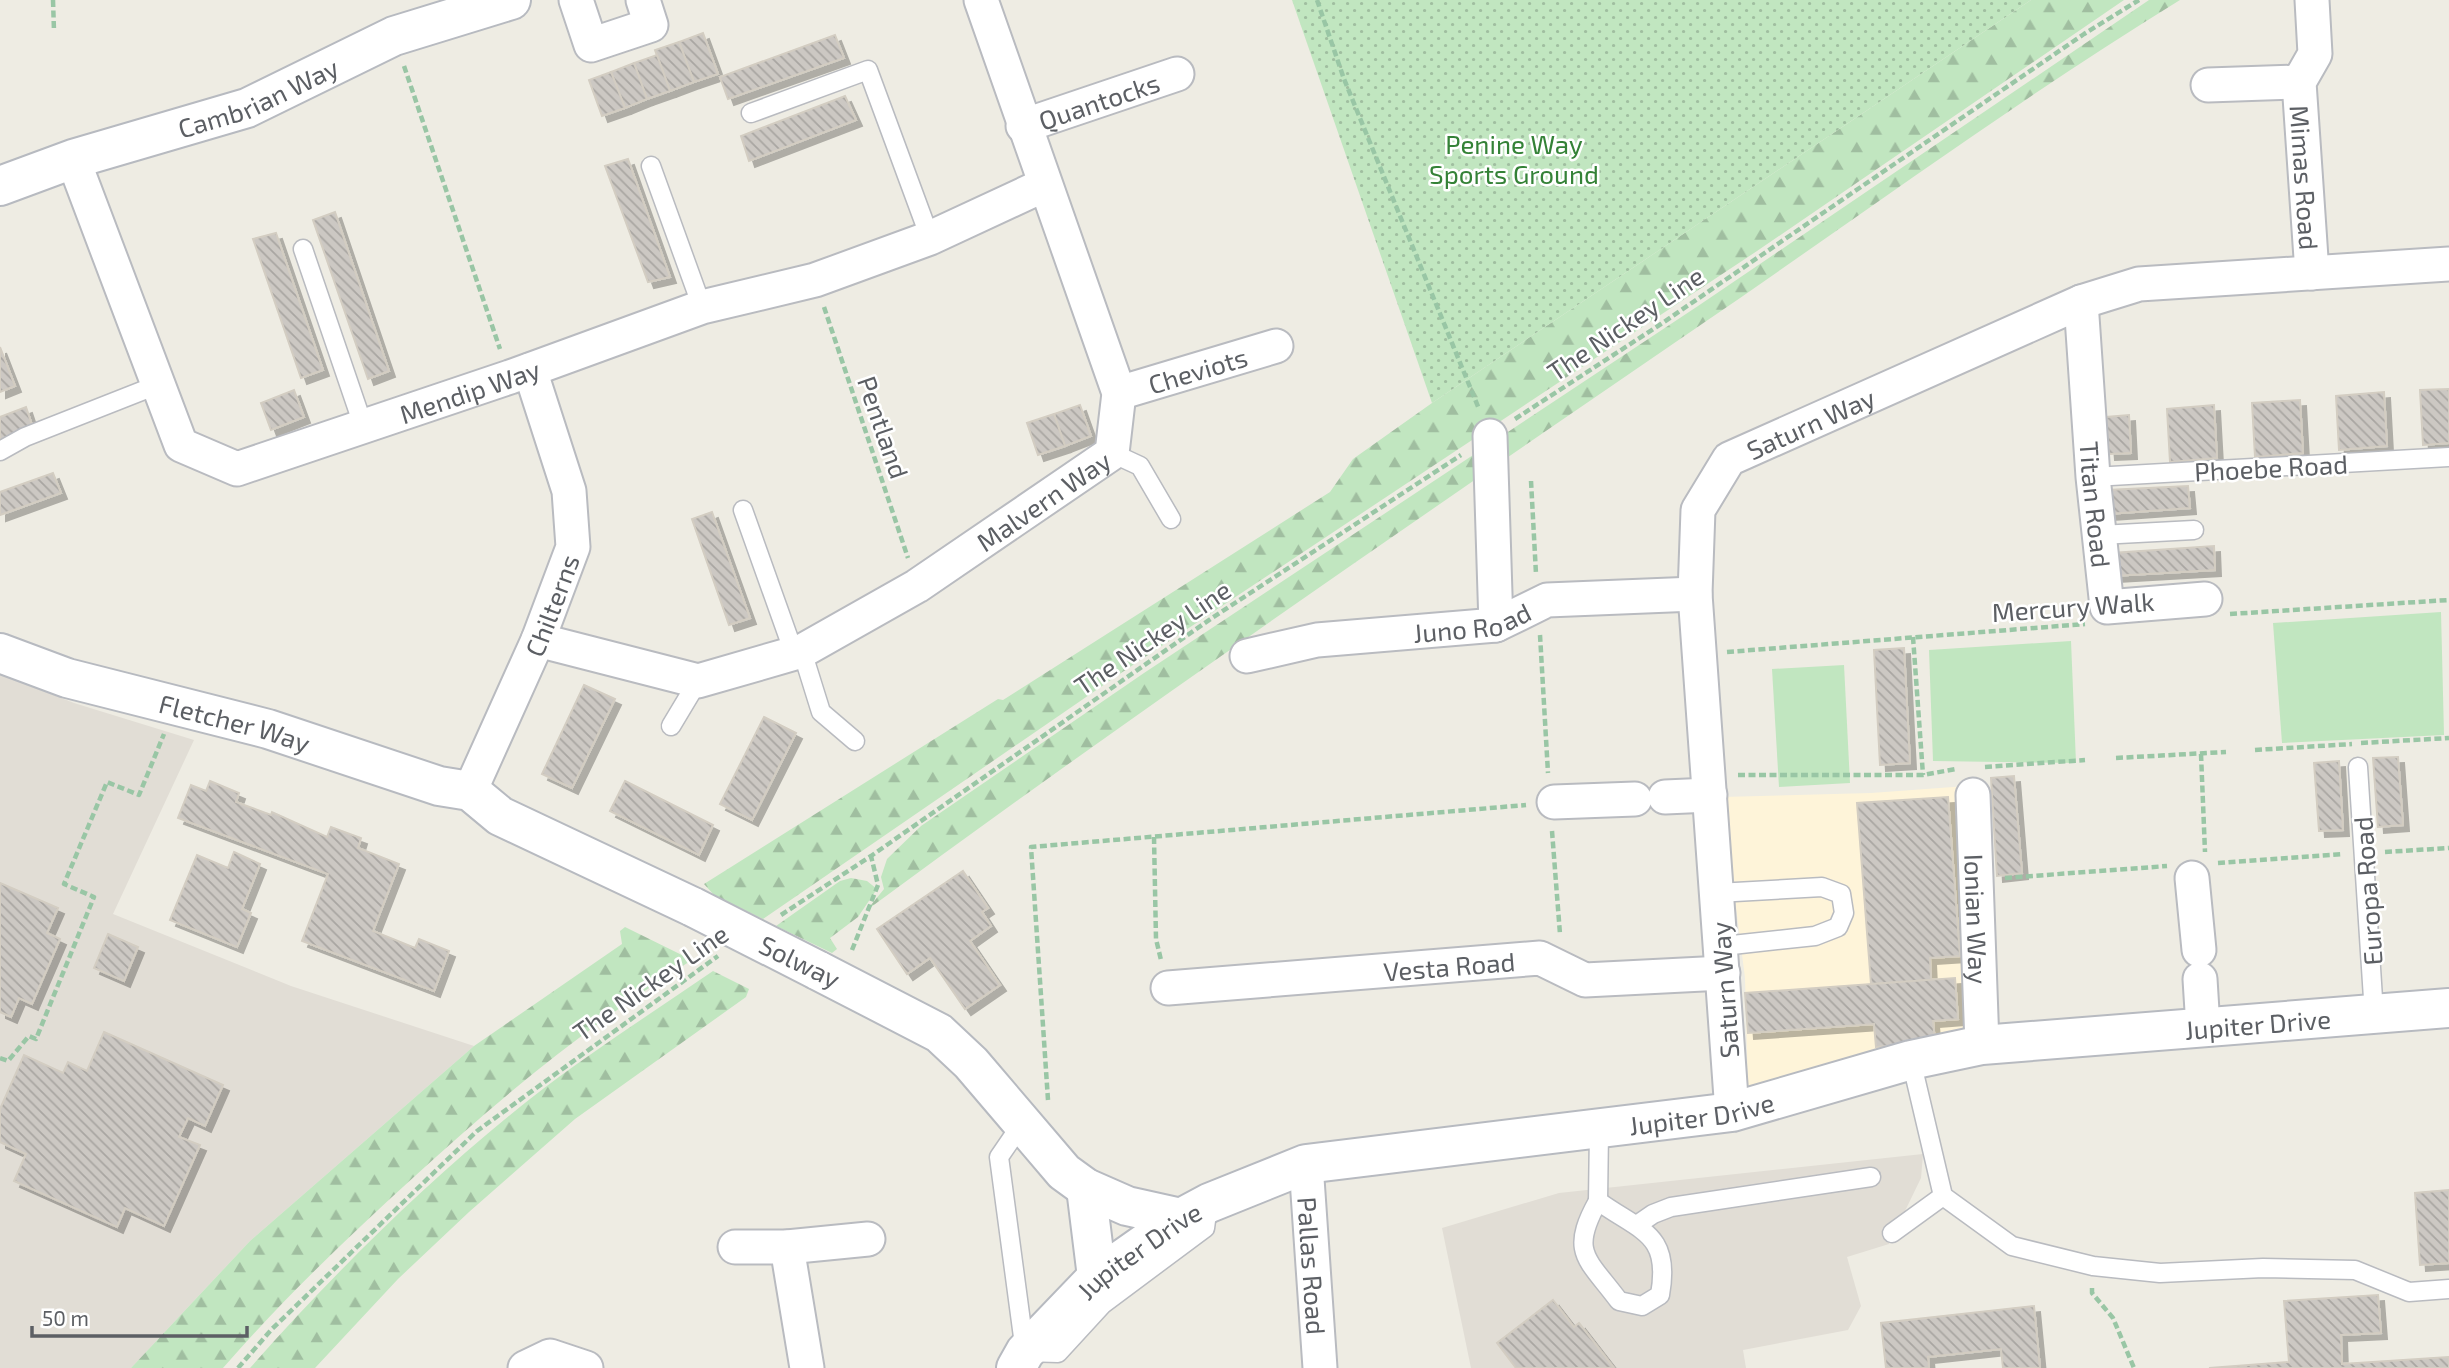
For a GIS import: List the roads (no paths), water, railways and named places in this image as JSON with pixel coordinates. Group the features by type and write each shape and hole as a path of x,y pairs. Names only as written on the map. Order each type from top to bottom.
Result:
{"street":[{"name":"Cambrian Way","path":"0,186 73,159 247,108 394,36 511,0"},
{"path":"576,0 591,45 651,24 643,0"},
{"name":"Malvern Way","path":"698,681 798,652 917,586 1112,453 1119,393 1023,126 981,0"},
{"name":"Mimas Road","path":"2312,0 2315,54 2299,82 2312,273"},
{"name":"Quantocks","path":"1023,126 1177,74"},
{"name":"Mimas Road","path":"2208,85 2299,82"},
{"name":"Mendip Way","path":"73,159 181,445 237,469 520,373 702,307 815,280 930,238 1044,185"},
{"name":"Saturn Way","path":"1732,1112 1695,594 1698,510 1729,459 2081,302 2138,284 2449,264"},
{"name":"Titan Road","path":"2081,302 2093,477 2107,607 2211,607"},
{"name":"Cheviots","path":"1119,393 1276,346"},
{"name":"Chilterns","path":"470,791 538,640 573,547 569,491 520,373"},
{"path":"1490,436 1496,625"},
{"name":"Juno Road","path":"1247,656 1317,640 1496,625 1547,600 1695,594"},
{"path":"538,640 698,681"},
{"name":"Fletcher Way","path":"0,653 67,678 268,729 439,786 470,791"},
{"name":"Ionian Way","path":"1973,777 1982,1045"},
{"path":"1552,803 1650,798 1709,785"},
{"name":"Solway","path":"470,791 500,816 693,906 939,1033 971,1063 1064,1172 1086,1188 1127,1206 1195,1210"},
{"path":"2192,878 2203,1027"},
{"name":"Vesta Road","path":"1168,988 1539,958 1585,980 1723,960"},
{"name":"Jupiter Drive","path":"1020,1360 1097,1277 1195,1210 1306,1164 1732,1112 1911,1060 1982,1045 2449,1008"},
{"name":"Pallas Road","path":"1306,1164 1320,1368"},
{"path":"1086,1188 1097,1277"},
{"path":"735,1247 787,1247 868,1239"},
{"path":"787,1247 807,1368"},
{"path":"525,1368 550,1356 586,1368"}],"lane":[{"path":"751,113 868,70 930,238"},
{"path":"651,166 702,307"},
{"path":"303,249 363,425"},
{"path":"0,451 26,437 157,384"},
{"path":"1112,453 1140,466 1171,519"},
{"name":"Phoebe Road","path":"2093,477 2449,457"},
{"path":"743,510 821,712 855,741"},
{"path":"2100,536 2194,530"},
{"path":"671,726 698,681"},
{"name":"Europa Road","path":"2358,767 2374,1014"},
{"path":"1717,893 1822,887 1841,894 1844,913 1838,927 1815,936 1757,944 1723,960"},
{"path":"1911,1060 1943,1196 2012,1246 2093,1266 2160,1273 2263,1268 2355,1270 2409,1292 2449,1289"},
{"path":"1023,1122 999,1157 1020,1360 1058,1353 1103,1304 1205,1228 1195,1210"},
{"path":"1598,1200 1637,1225 1650,1236 1662,1254 1664,1270 1660,1294 1642,1306 1619,1301 1583,1251 1581,1237 1585,1223 1598,1200 1599,1130"},
{"path":"1637,1225 1653,1214 1671,1207 1871,1177"},
{"path":"1892,1233 1943,1196"}],"park label":[{"name":"Penine Way Sports Ground","path":"1514,158"}]}
